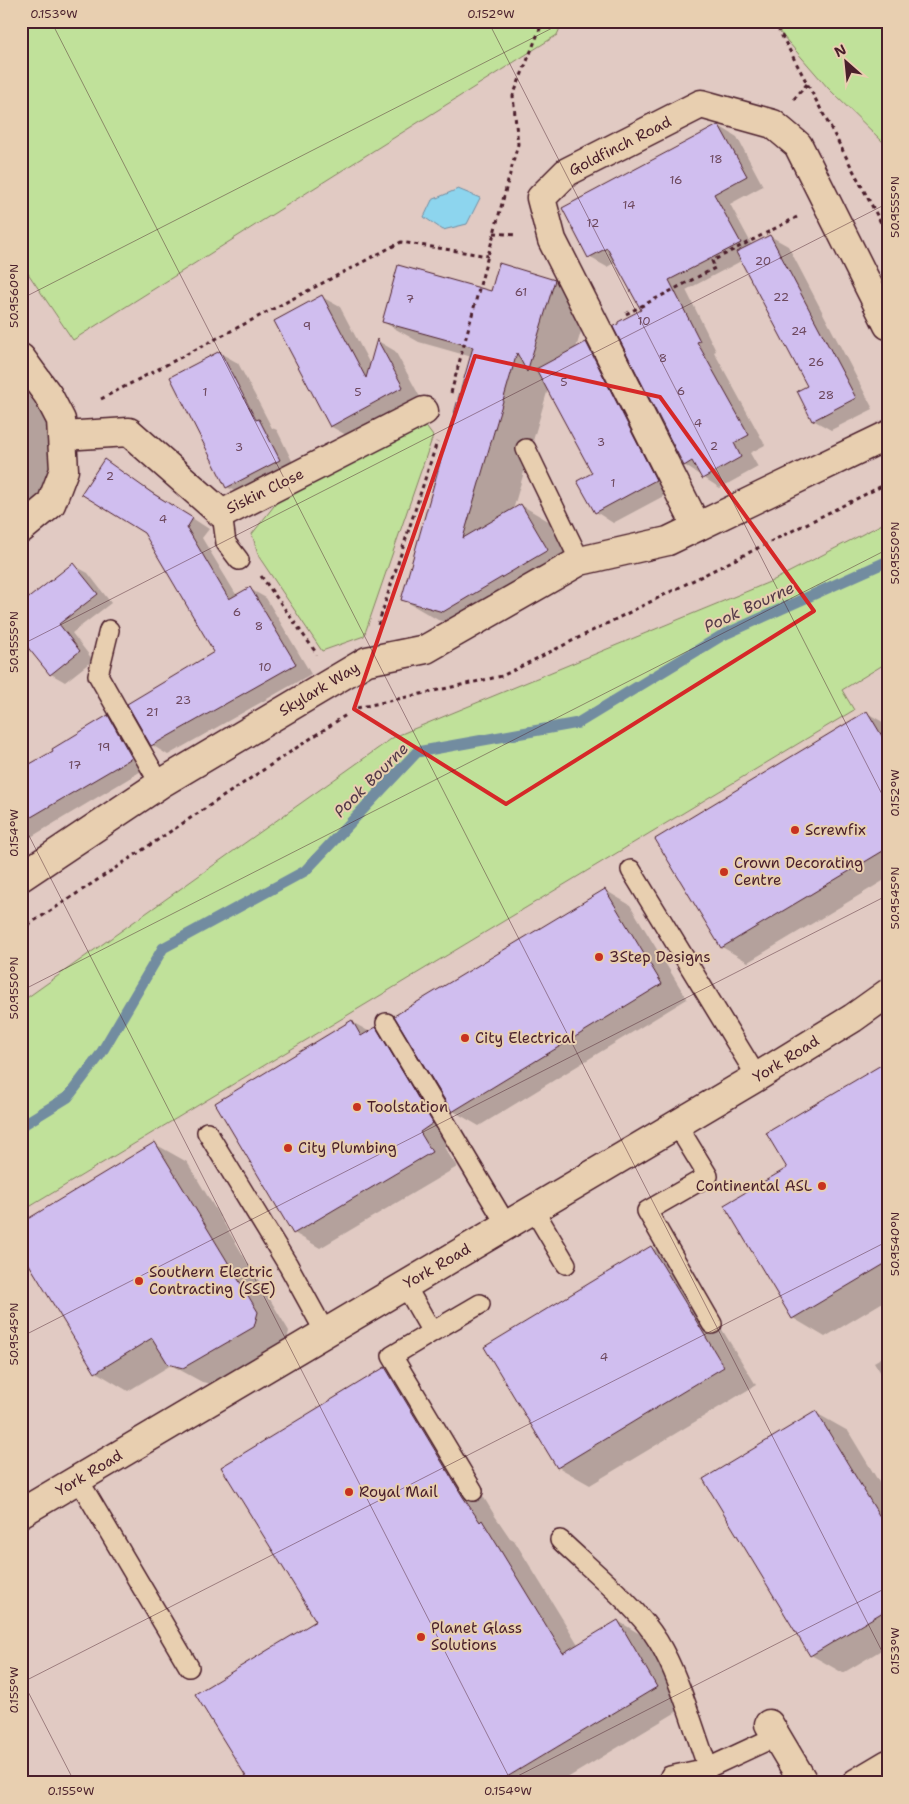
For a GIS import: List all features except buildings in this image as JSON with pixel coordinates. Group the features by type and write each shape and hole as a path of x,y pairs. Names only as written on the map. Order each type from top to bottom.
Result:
{"street":[{"name":"Goldfinch Road","path":"697,527 552,240 541,198 567,172 701,104 773,124 798,146 888,325"},
{"path":"21,358 48,395 62,428 64,470 51,504 21,529"},
{"name":"Siskin Close","path":"62,428 129,432 222,514 424,411"},
{"path":"697,527 888,435"},
{"name":"Skylark Way","path":"21,877 160,784 367,660 426,649 580,561 668,541 697,527"},
{"name":"York Road","path":"21,1514 757,1077 853,1018 888,993"},
{"path":"773,1730 804,1783"},
{"path":"856,1783 888,1764"}],"lane":[{"path":"526,449 580,561"},
{"path":"222,514 226,544 238,560"},
{"path":"109,630 98,675 160,784"},
{"path":"631,870 757,1077"},
{"path":"386,1023 507,1226"},
{"path":"677,1125 708,1176 647,1211 712,1324"},
{"path":"206,1132 288,1265 326,1334"},
{"path":"534,1210 566,1264"},
{"path":"405,1285 432,1332"},
{"path":"473,1491 392,1356 480,1304"},
{"path":"78,1479 189,1667"},
{"path":"560,1540 639,1614 658,1641 673,1670 708,1768"},
{"path":"670,1783 670,1776 708,1768 773,1730"}],"path":[{"path":"451,396 518,144 513,96 543,21"},
{"path":"774,21 888,236"},
{"path":"597,330 715,268 712,261 826,202"},
{"path":"62,428 401,242 488,256"},
{"path":"357,708 367,660 440,434"},
{"path":"21,928 55,908 357,708 502,676 888,483"},
{"path":"238,560 262,577 335,679"}],"highlighted area":[{"path":"475,356 660,397 814,611 506,804 354,709"}],"green space":[{"path":"21,21 563,21 557,35 73,340 21,263"},
{"path":"770,21 888,21 888,147 828,88"},
{"path":"424,424 433,436 364,636 322,651 259,557 252,534 281,497"},
{"path":"888,521 888,662 842,690 854,710 21,1212 21,1002 394,737 772,581"}],"water":[{"path":"458,189 480,198 467,224 443,230 424,217 432,200"}],"waterway":[{"name":"Pook Bourne","path":"21,1126 68,1097 100,1055 163,948 305,871 417,752 578,723 721,636 888,561"}],"place":[{"name":"Screwfix","path":"795,830"},
{"name":"Crown Decorating Centre","path":"724,872"},
{"name":"3Step Designs","path":"599,957"},
{"name":"City Electrical","path":"465,1038"},
{"name":"Toolstation","path":"357,1107"},
{"name":"City Plumbing","path":"288,1148"},
{"name":"Continental ASL","path":"822,1186"},
{"name":"Southern Electric Contracting (SSE)","path":"139,1281"},
{"name":"Royal Mail","path":"349,1492"},
{"name":"Planet Glass Solutions","path":"421,1637"}]}
